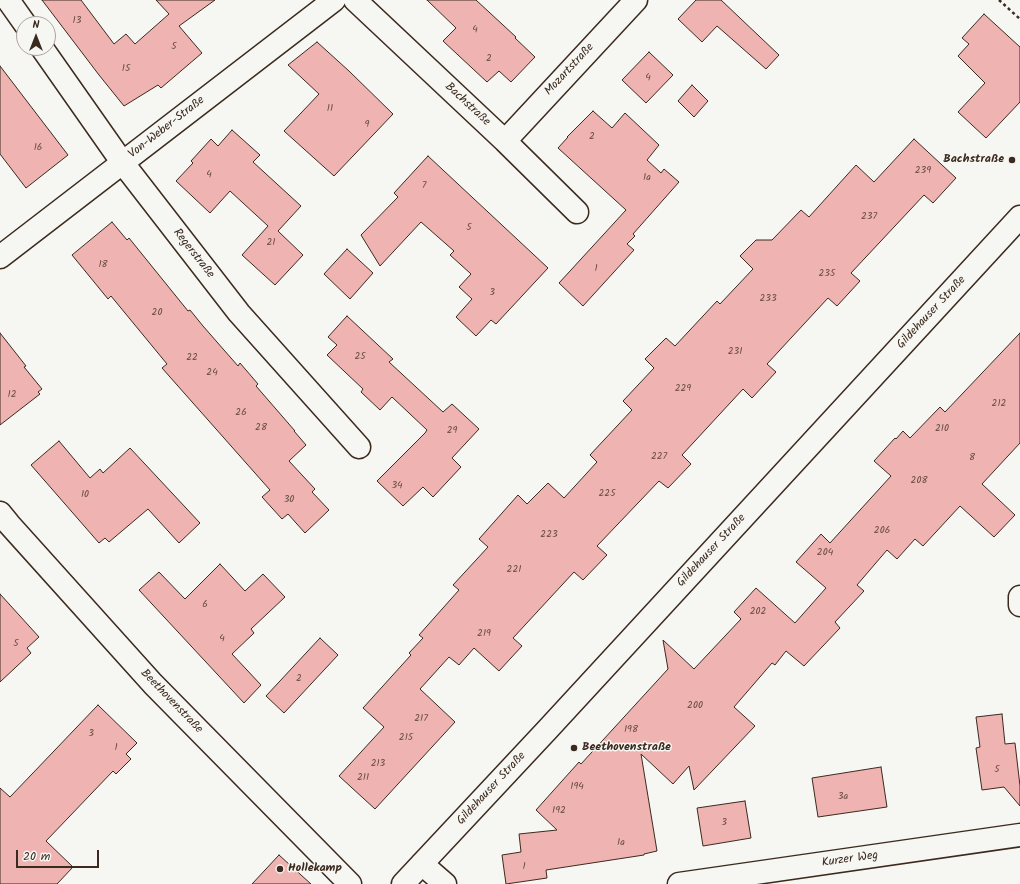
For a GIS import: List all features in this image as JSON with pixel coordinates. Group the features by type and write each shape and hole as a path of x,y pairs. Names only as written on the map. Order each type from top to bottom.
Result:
{"street":[{"path":"8,0 19,16"},
{"name":"Von-Weber-Straße","path":"0,257 334,0"},
{"name":"Bachstraße","path":"355,0 505,141 577,212"},
{"name":"Mozartstraße","path":"505,141 636,0"},
{"name":"Regerstraße","path":"48,56 122,162 239,313 360,447"},
{"name":"Gildehauser Straße","path":"403,884 1020,217"},
{"name":"Beethovenstraße","path":"0,513 153,684 350,884"},
{"path":"1020,597 1020,605"},
{"name":"Kurzer Weg","path":"679,884 1020,835"},
{"path":"422,864 445,884"}],"path":[{"path":"999,0 1020,19"}],"building":[{"path":"42,0 81,0 114,44 126,34 135,44 169,14 156,0 215,0 179,26 202,53 161,88 158,85 124,106 56,18 56,16 54,16"},
{"path":"427,0 476,0 535,57 511,82 499,71 487,82 443,41 456,28"},
{"path":"696,0 721,0 779,55 766,69 717,26 702,42 678,19"},
{"path":"984,14 1020,47 1020,102 986,138 958,112 985,83 958,56 969,44 962,38"},
{"path":"317,42 393,114 334,176 284,131 319,94 288,65"},
{"path":"649,52 673,75 646,103 622,80"},
{"path":"0,66 68,155 26,188 0,154"},
{"path":"692,85 708,101 694,117 678,101"},
{"path":"593,111 612,128 625,113 659,145 647,160 661,173 664,169 679,182 633,234 635,236 627,244 634,250 583,306 559,283 626,210 558,148"},
{"path":"232,130 260,155 253,162 301,206 278,231 303,255 275,285 242,255 268,226 230,191 210,213 176,181 193,163 191,161 211,139 218,146"},
{"path":"914,139 956,178 933,203 924,195 851,273 860,281 837,306 828,298 767,364 776,372 752,398 743,389 682,455 691,464 668,488 659,481 597,546 607,555 583,580 574,572 513,638 522,646 499,671 474,648 459,665 449,657 420,689 455,722 375,809 339,776 384,727 363,708 411,655 409,653 423,638 419,635 459,590 453,585 488,547 479,539 518,495 527,504 548,483 564,498 597,462 590,455 632,410 623,401 654,368 645,359 666,338 675,346 717,301 720,304 753,269 740,256 756,240 772,240 801,210 809,217 856,165 874,182"},
{"path":"428,156 548,268 496,324 491,320 476,336 456,317 472,299 459,287 471,274 450,255 454,251 421,222 380,266 361,235 398,197 394,193"},
{"path":"112,222 127,240 129,238 188,311 190,310 238,366 240,363 258,384 256,386 306,445 289,461 315,489 312,492 329,510 305,533 288,514 282,519 262,497 270,490 162,368 167,364 111,296 108,299 72,255"},
{"path":"347,249 373,273 350,299 324,274"},
{"path":"347,316 393,359 389,362 443,412 452,404 479,429 452,458 461,467 433,497 423,487 403,506 377,481 427,430 392,397 380,410 361,392 363,389 327,355 337,345 328,337"},
{"path":"0,333 42,389 38,392 40,394 0,425"},
{"path":"1020,333 1020,443 982,484 1015,515 994,537 960,506 923,546 915,539 897,559 887,550 857,585 864,591 835,622 840,628 804,666 786,651 775,665 772,663 734,707 755,726 694,790 689,766 673,784 641,754 657,851 644,855 546,870 547,878 506,884 502,855 521,852 519,834 557,830 536,810 579,762 581,764 668,669 663,640 694,669 741,619 734,612 756,588 795,623 826,588 796,562 821,534 830,543 891,476 874,461 903,431 910,438 940,407 945,412"},
{"path":"59,441 90,478 100,469 103,473 130,448 200,523 179,543 148,509 109,542 105,538 99,543 31,465"},
{"path":"220,564 245,591 263,574 285,597 251,629 254,633 232,654 261,685 244,703 139,590 159,572 185,599"},
{"path":"0,594 39,637 27,648 31,653 0,682"},
{"path":"320,638 338,655 284,713 266,696"},
{"path":"98,705 137,743 126,754 131,759 116,774 113,771 46,841 73,867 57,884 0,884 0,788 10,797"},
{"path":"1002,714 1005,744 1015,743 1020,786 1020,806 1004,787 982,790 976,748 980,747 976,717"},
{"path":"881,767 887,807 818,817 812,778"},
{"path":"745,801 751,838 703,846 697,808"},
{"name":"Hollekamp","path":"279,855 311,884 252,884"}],"place":[{"name":"Bachstraße","path":"1012,160"},
{"name":"Beethovenstraße","path":"574,748"},
{"name":"Hollekamp","path":"280,869"}]}
